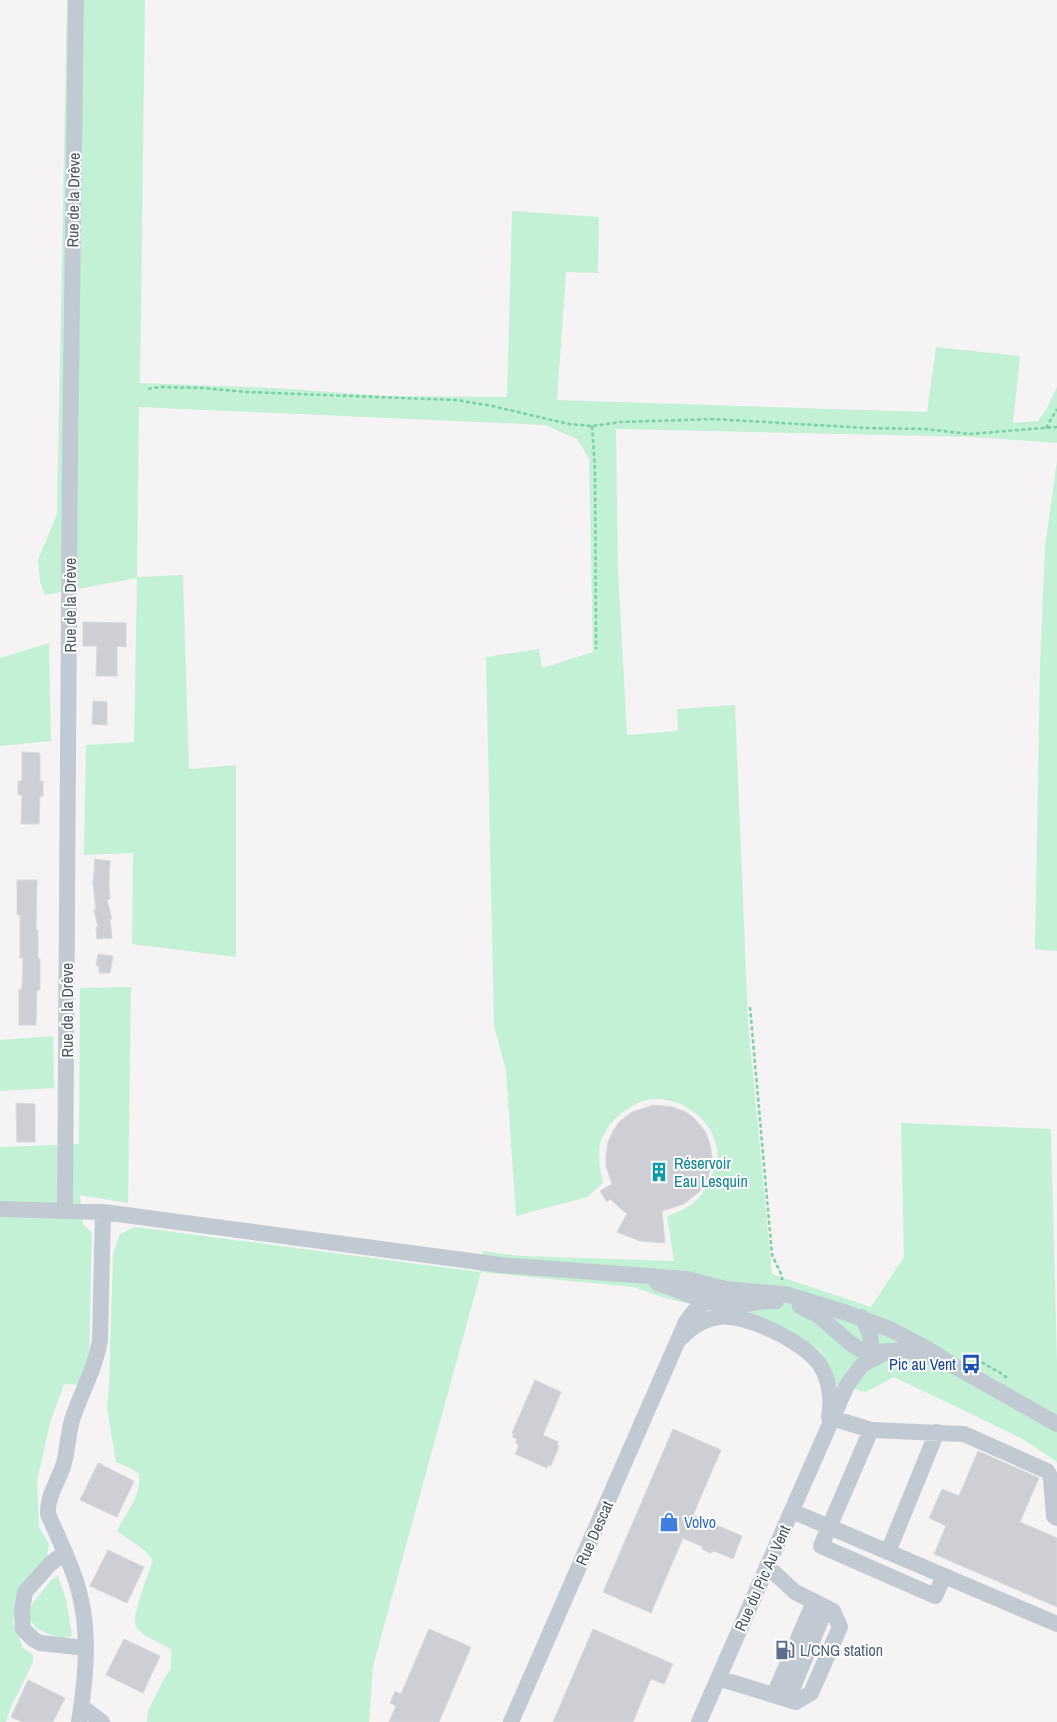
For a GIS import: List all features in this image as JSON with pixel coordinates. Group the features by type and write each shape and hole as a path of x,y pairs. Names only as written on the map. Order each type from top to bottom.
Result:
{"street":[{"name":"Rue de la Drève","path":"65,1210 70,454 76,0"},
{"path":"0,1209 102,1212 478,1262 608,1274 672,1283 687,1279 735,1290 780,1294 803,1299 861,1318 910,1340 1057,1424"},
{"path":"102,1212 100,1340 91,1375 73,1418 64,1464 49,1500 48,1514 81,1600 86,1648 80,1714 102,1722"},
{"path":"672,1283 706,1301 730,1305 774,1300 798,1304 819,1316 861,1350 866,1358"},
{"name":"Rue Descat","path":"511,1722 688,1318 706,1301 735,1290"},
{"name":"Rue Descat","path":"676,1344 693,1327 718,1317 736,1318 757,1325"},
{"path":"861,1318 868,1331 871,1344 866,1358"},
{"name":"Rue du Pic Au Vent","path":"757,1325 793,1340 820,1365 828,1381 830,1393 830,1408 825,1434"},
{"name":"Rue du Pic Au Vent","path":"699,1722 850,1380 866,1358 872,1359 890,1352 906,1350 956,1367"},
{"path":"832,1418 871,1430 964,1434 1047,1471 1052,1478 1054,1516 1057,1518"},
{"path":"871,1430 821,1546 935,1596 944,1576"},
{"path":"888,1552 937,1432"},
{"path":"792,1510 1057,1624"},
{"path":"64,1553 50,1564 25,1592 22,1610 23,1628 32,1639 40,1643 86,1648"},
{"path":"718,1678 796,1702 811,1693 840,1627 833,1611 795,1592 767,1566"},
{"path":"781,1697 820,1605"}],"path":[{"path":"148,389 160,387 203,388 257,393 456,400 492,406 569,424 592,426 621,422 714,419 969,434 1057,427"},
{"path":"1046,428 1057,409"},
{"path":"592,426 595,468 596,649"},
{"path":"750,1007 772,1255 782,1276 780,1294"}],"green space":[{"path":"67,0 145,0 140,383 276,388 387,396 507,397 512,211 599,217 598,273 566,272 557,400 927,412 936,347 1020,356 1013,423 1038,421 1047,408 1057,387 1057,443 974,437 617,429 616,431 618,569 627,735 678,731 677,709 735,705 748,1022 772,1274 871,1307 904,1257 901,1123 1051,1129 1057,1362 1057,1462 1021,1438 894,1377 866,1392 837,1385 820,1350 786,1330 746,1315 668,1299 633,1287 481,1272 373,1666 369,1722 147,1722 148,1711 171,1668 171,1650 147,1636 135,1625 136,1610 153,1560 144,1550 117,1531 136,1497 139,1483 139,1474 116,1462 107,1407 113,1254 120,1234 135,1227 480,1272 483,1251 520,1256 674,1261 667,1216 689,1206 705,1190 714,1168 717,1151 714,1138 709,1129 695,1113 686,1107 666,1100 647,1100 629,1108 613,1121 607,1129 600,1145 599,1155 603,1183 587,1197 516,1216 506,1070 494,1026 486,657 539,649 542,668 593,652 589,458 577,439 545,425 139,407 137,577 183,575 189,769 236,765 236,957 132,944 133,853 84,855 86,745 134,742 137,578 45,595 40,582 38,560 57,514"},
{"path":"1057,461 1057,951 1035,949 1040,665 1045,547"},
{"path":"49,643 51,741 0,746 0,658"},
{"path":"131,987 128,1203 80,1195 83,1224 92,1233 89,1356 79,1385 64,1384 50,1423 37,1481 39,1527 49,1544 47,1557 18,1599 13,1622 23,1648 33,1655 33,1662 10,1709 6,1722 0,1722 0,1147 79,1144 80,988"},
{"path":"53,1036 54,1088 0,1091 0,1040"},
{"path":"58,1576 66,1599 72,1636 62,1638 36,1628 30,1619 30,1607 51,1580"}],"building":[{"path":"83,622 126,623 126,647 117,646 117,676 96,676 97,646 83,646"},
{"path":"93,701 107,702 107,725 92,724"},
{"path":"22,752 40,753 40,781 43,781 43,796 40,796 39,824 21,824 22,795 18,795 18,781 22,781"},
{"path":"95,859 110,861 110,899 107,900 112,919 110,919 112,938 97,939 96,927 98,927 94,910 96,910 93,883"},
{"path":"17,880 37,880 36,930 38,930 38,959 40,959 40,990 37,990 36,1025 19,1025 19,989 22,989 23,958 20,958 20,915 17,915"},
{"path":"98,954 113,956 110,973 99,973 99,966 96,966"},
{"path":"16,1103 35,1104 35,1142 17,1142"},
{"name":"Réservoir Eau Lesquin","path":"653,1105 673,1107 686,1112 694,1118 705,1131 712,1156 708,1178 700,1191 684,1204 662,1211 665,1243 640,1241 617,1232 627,1214 610,1199 607,1202 600,1191 612,1184 606,1166 606,1156 608,1142 613,1131 620,1121 632,1112"},
{"path":"535,1380 561,1392 543,1435 558,1442 557,1445 559,1446 551,1466 548,1465 547,1468 515,1454 519,1445 516,1444 517,1439 512,1437"},
{"path":"673,1429 721,1450 693,1515 742,1536 733,1559 714,1551 710,1553 702,1549 703,1547 683,1538 651,1613 603,1592"},
{"path":"978,1451 1039,1478 1020,1522 1057,1538 1057,1607 934,1554 946,1526 929,1518 942,1489 959,1496"},
{"path":"98,1463 134,1481 117,1517 80,1500"},
{"path":"108,1550 144,1567 127,1603 90,1586"},
{"path":"429,1629 471,1647 439,1722 389,1722 396,1706 390,1703 395,1691 401,1694"},
{"path":"593,1629 673,1664 664,1684 651,1679 633,1722 553,1722"},
{"path":"124,1639 160,1656 143,1693 106,1675"},
{"path":"28,1680 65,1698 53,1722 22,1722 11,1717"}],"place":[{"name":"Réservoir Eau Lesquin","path":"659,1172"},
{"name":"Pic au Vent","path":"971,1364"},
{"name":"Volvo","path":"669,1522"},
{"name":"L/CNG station","path":"785,1650"}]}
